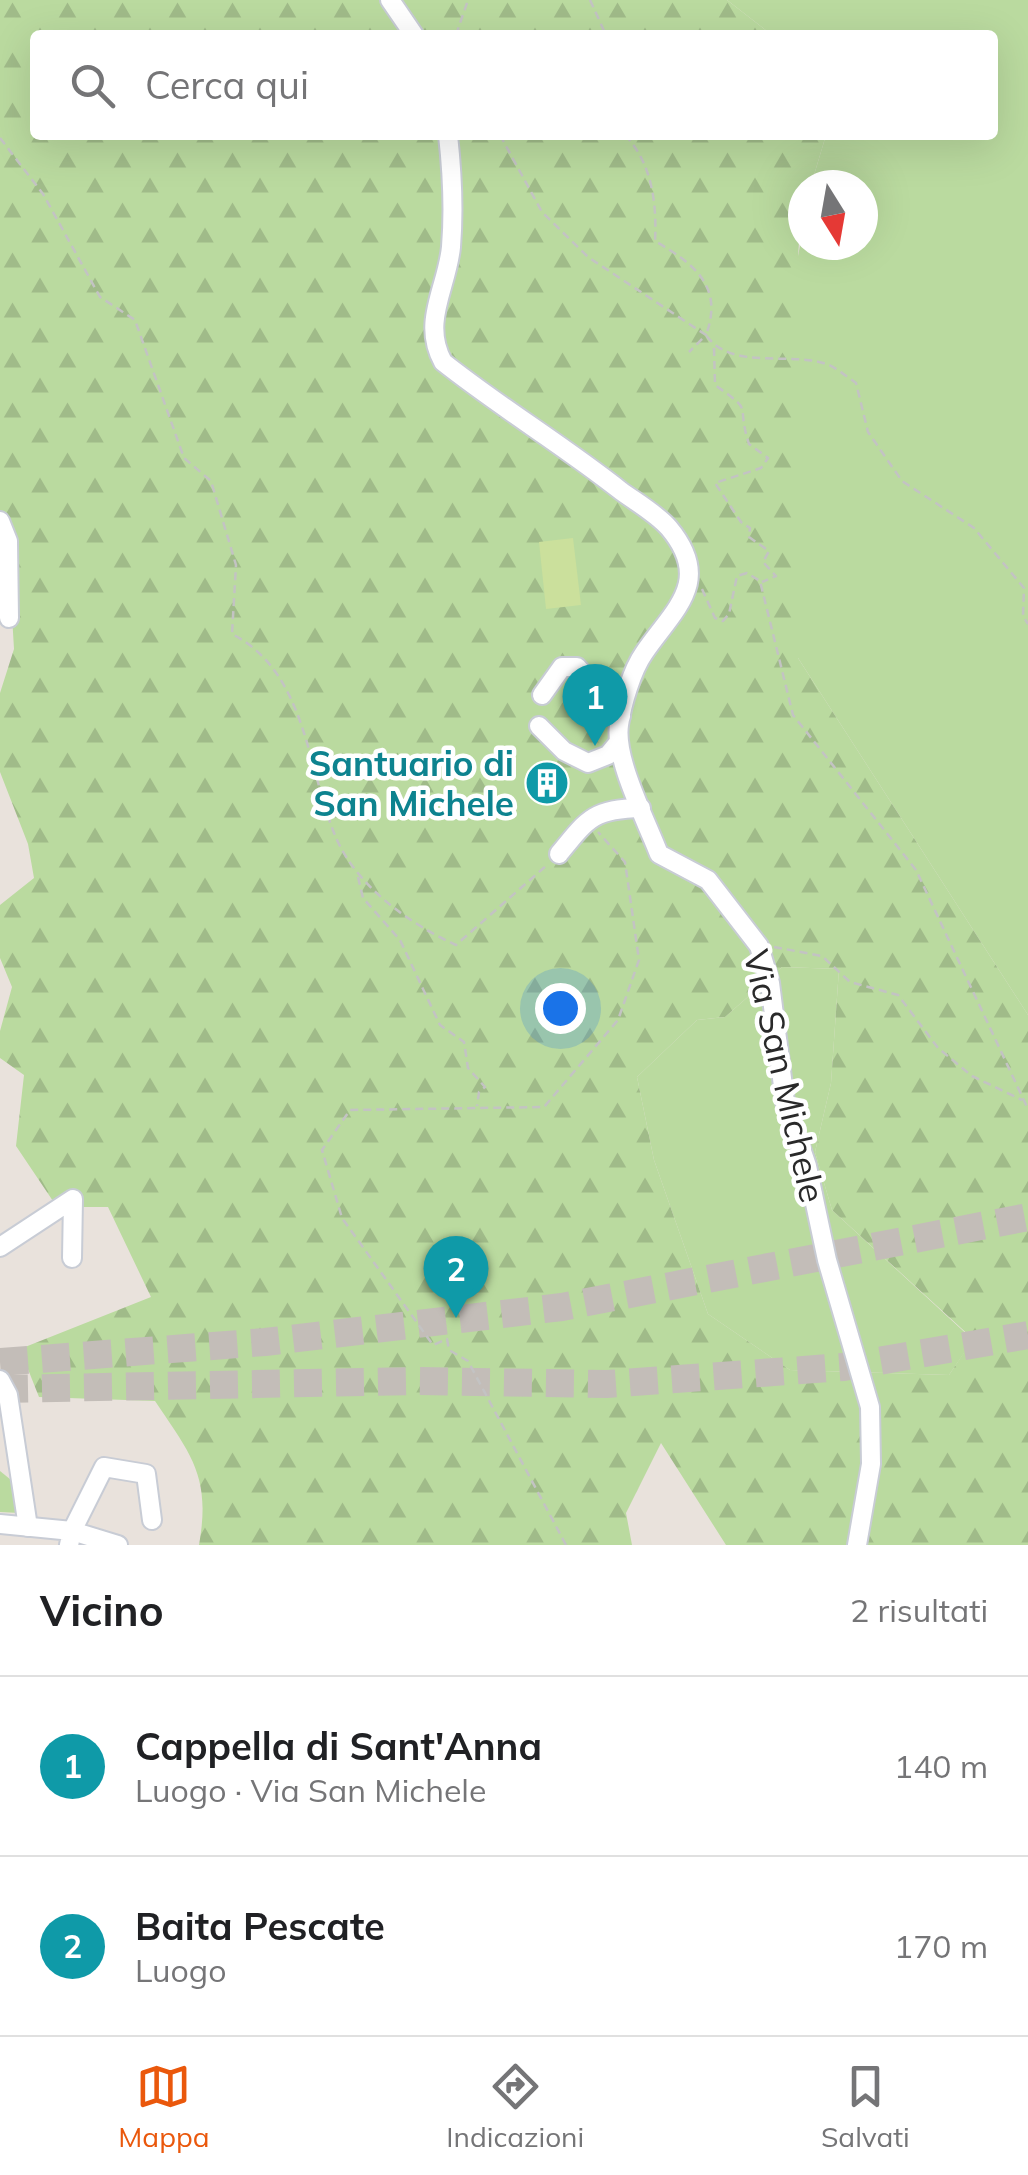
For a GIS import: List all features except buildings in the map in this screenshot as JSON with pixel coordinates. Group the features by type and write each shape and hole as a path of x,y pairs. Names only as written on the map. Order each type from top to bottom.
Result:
{"street":[{"path":"390,0 411,30"},
{"path":"448,140 451,248 434,314 432,334 438,353 443,362 511,415 552,437 669,528 688,560 690,581"},
{"path":"0,521 8,541 10,618"},
{"name":"Via San Michele","path":"690,581 680,609 642,656 621,716 618,743 659,854 708,880 759,946 770,983 785,1102 807,1166 827,1260 870,1406 870,1464 858,1545"},
{"path":"542,696 562,667 578,667 621,716"},
{"path":"539,726 564,751 588,763 608,755 618,743"},
{"path":"559,854 587,820 606,808 641,808"},
{"path":"0,1247 73,1199 72,1258"},
{"path":"0,1380 8,1395 28,1527"},
{"path":"70,1538 104,1467 146,1474 152,1520"},
{"path":"0,1524 118,1545"}],"path":[{"path":"458,30 468,0"},
{"path":"590,0 604,30"},
{"path":"0,138 42,194 100,297 134,320 184,458 211,481 224,522 236,565 232,634 249,643 299,714 337,840 358,874 394,907 456,945 559,854"},
{"path":"503,140 542,212 588,257 706,335 714,346 715,385 740,398 745,406 749,444 768,458 761,468 715,483 750,528 748,538 769,551 762,562 776,576 760,581"},
{"path":"630,140 657,204 654,241 683,258 710,288 714,313 706,335 690,352"},
{"path":"714,346 747,356 827,364 856,382 868,432 902,481 974,528 1024,588 1023,616 1028,624"},
{"path":"690,581 699,582 706,605 715,618 724,621 729,614 736,576 747,573 760,581 793,716 916,870 1028,1109"},
{"path":"566,1545 501,1416 468,1361 448,1350 448,1339 432,1345 342,1218 322,1150 350,1110 544,1107 618,1020 639,960 625,862 587,820"},
{"path":"358,874 363,898 400,940 440,1025 464,1042 468,1068 485,1086 479,1092 477,1108"},
{"path":"759,946 822,956 850,982 898,996 950,1057 972,1076 1023,1101"}],"green space":[{"path":"0,0 727,0 766,30 30,30 30,140 824,140 816,170 788,170 788,260 798,260 798,658 1028,1015 1028,1545 726,1545 661,1443 626,1513 632,1545 199,1545 200,1484 188,1453 155,1401 39,1397 20,1349 151,1297 108,1207 57,1207 16,1146 24,1075 0,1058 0,1031 12,987 0,958 0,905 34,878 28,844 0,772 0,693 14,649 8,548 0,530","holes":["782,967 839,969 831,1083 815,1152 832,1210 973,1339 949,1375 790,1370 708,1314 654,1160 637,1077 697,1020 725,1017"]},
{"path":"727,0 1028,0 1028,1015 798,658 798,260 878,260 878,170 816,170 824,140 998,140 998,30 766,30"},
{"path":"573,538 581,605 546,609 539,542"},
{"path":"782,967 839,969 831,1083 815,1152 832,1210 973,1340 949,1375 790,1370 708,1314 654,1160 637,1077 697,1020 725,1017"},
{"path":"0,1471 16,1484 20,1513 0,1512"}],"tunnel":[{"path":"0,1362 265,1342 562,1307 1028,1217"},
{"path":"0,1389 414,1381 607,1384 844,1367 1028,1335"}],"place":[{"name":"Cappella di Sant'Anna","path":"595,746"},
{"name":"Santuario di San Michele","path":"547,783"},
{"name":"Baita Pescate","path":"456,1318"}]}
